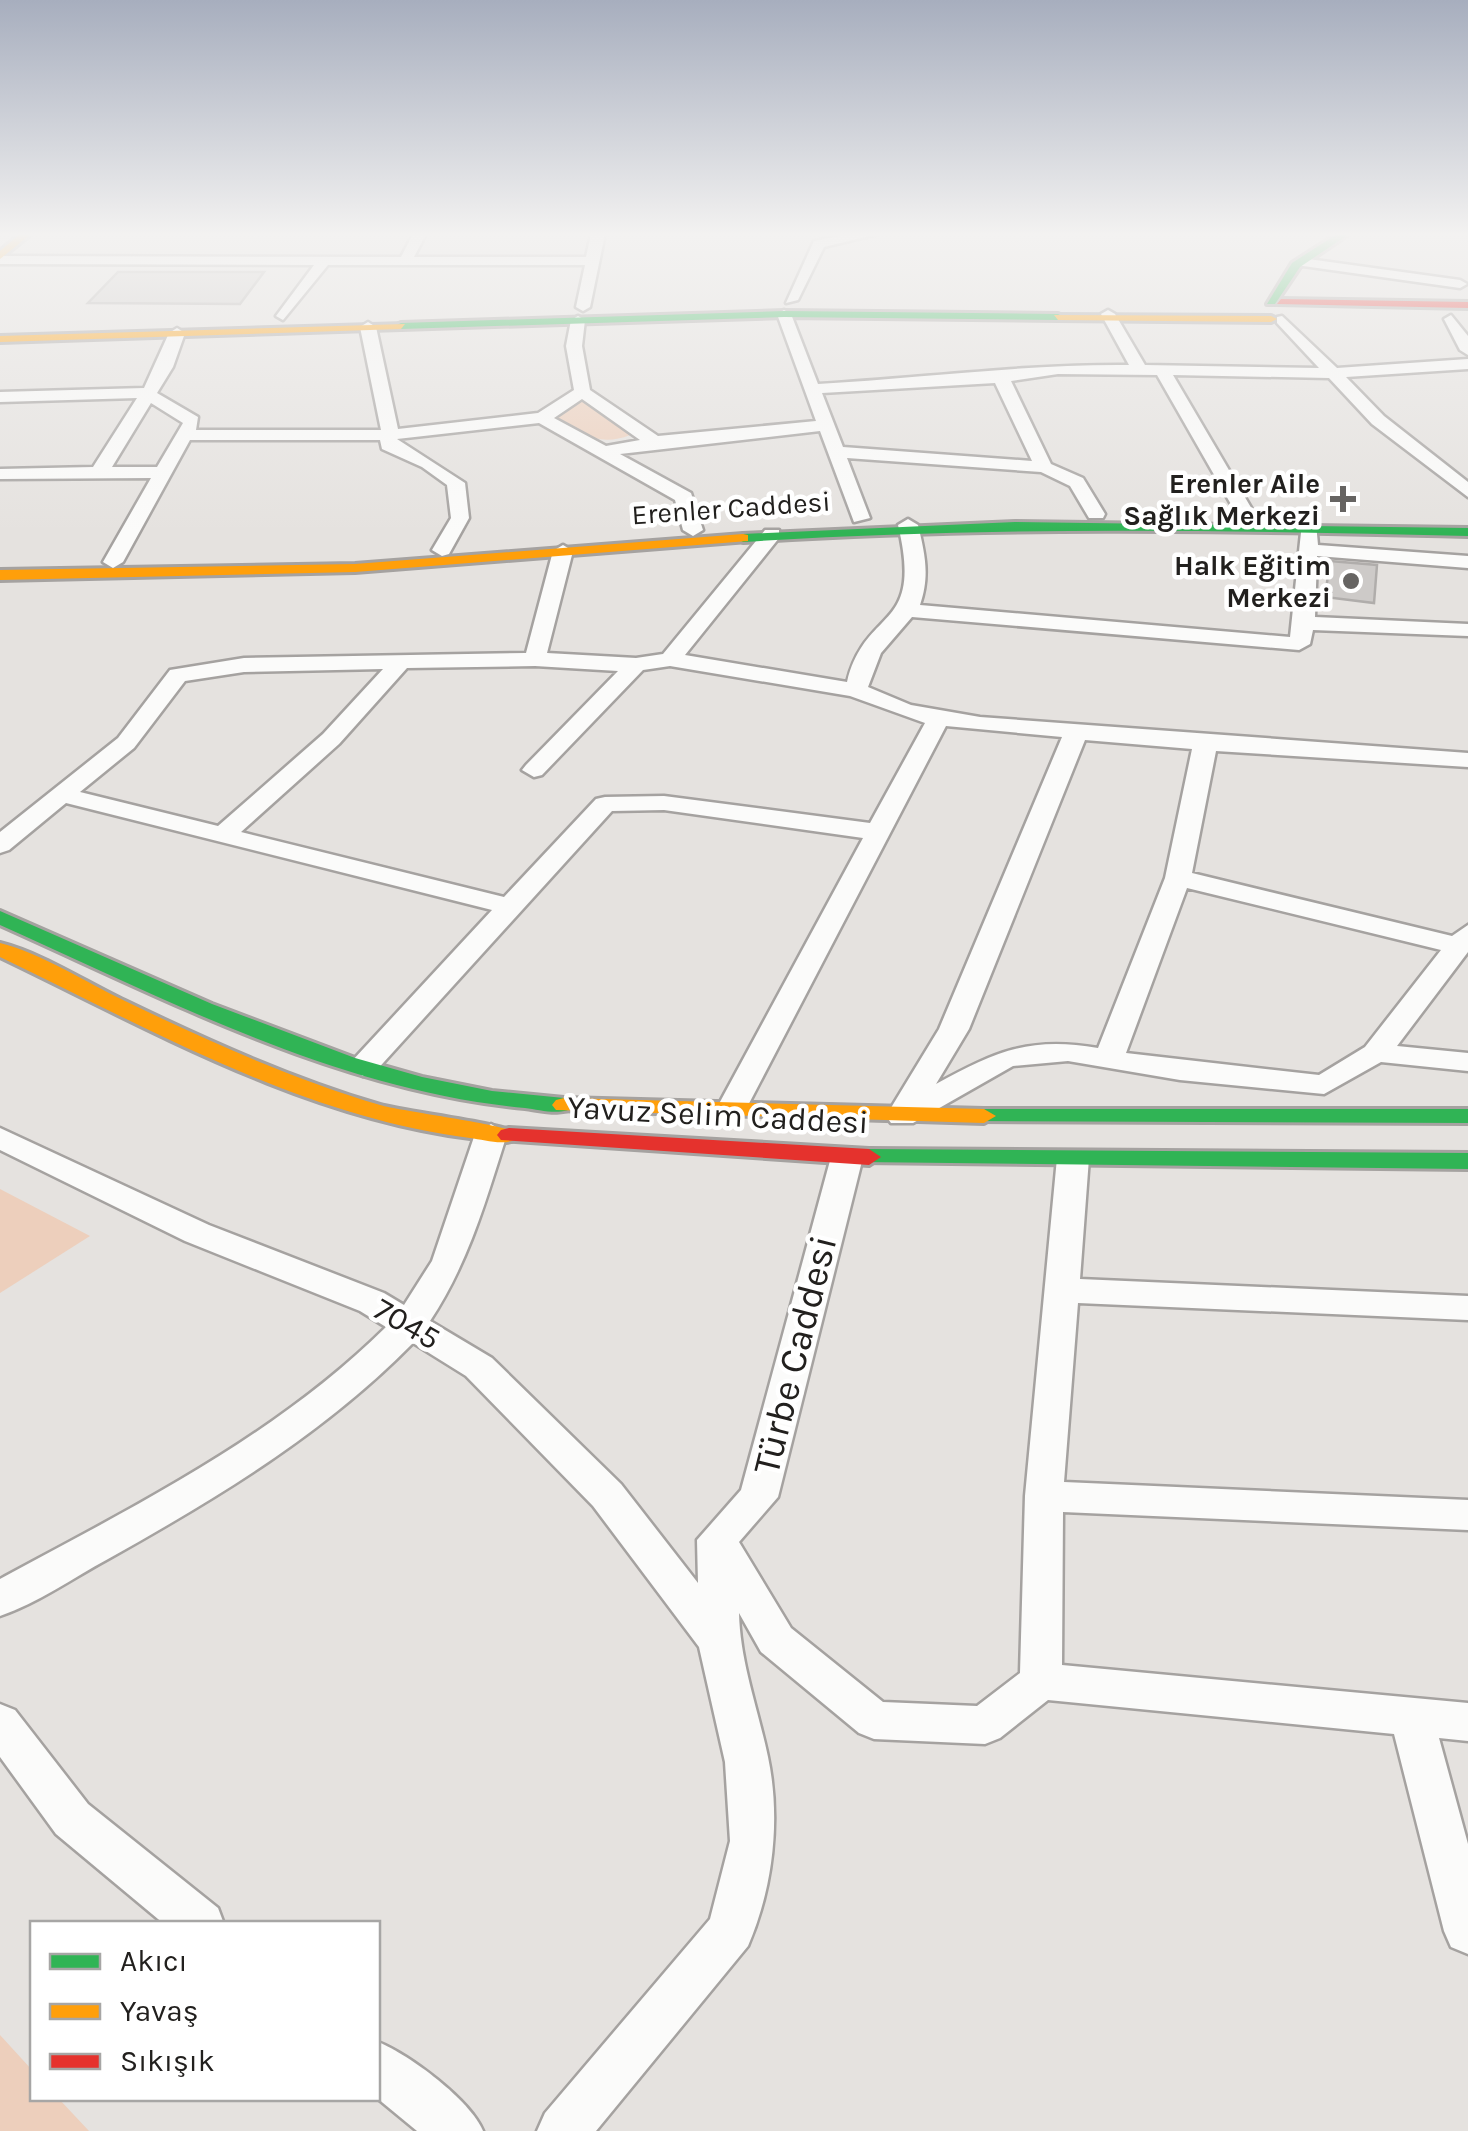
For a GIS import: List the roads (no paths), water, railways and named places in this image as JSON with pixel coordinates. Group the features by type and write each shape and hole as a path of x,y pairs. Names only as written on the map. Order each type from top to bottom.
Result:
{"main road":[{"path":"0,339 164,333"},
{"name":"Erenler Caddesi","path":"0,564 250,561 861,518 1096,514 1468,522"},
{"name":"Erenler Caddesi","path":"0,575 355,568 908,525 1309,539 1468,532"},
{"name":"Yavuz Selim Caddesi","path":"0,917 212,1009 363,1066 505,1102 729,1113 902,1116 1468,1116"},
{"name":"Yavuz Selim Caddesi","path":"0,948 274,1076 364,1107 491,1134 847,1157 1468,1161"}],"street":[{"path":"99,473 165,367 177,333"},
{"path":"369,333 390,425 388,445 428,462 456,483 460,518 442,550"},
{"path":"576,333 574,346 582,392 655,442"},
{"path":"796,333 812,389 861,518"},
{"path":"1119,333 1140,370"},
{"path":"1296,333 1378,420 1464,484"},
{"path":"812,389 1001,378 1058,370 1331,373 1468,364"},
{"path":"1162,370 1247,516"},
{"path":"1001,378 1044,467"},
{"path":"186,434 388,435 542,418 582,392"},
{"path":"0,396 146,393 192,421 113,562"},
{"path":"542,418 684,497 694,530"},
{"path":"604,452 655,442 827,424"},
{"path":"838,452 1044,467 1077,482 1096,514"},
{"path":"0,474 166,472"},
{"path":"856,690 858,672 908,610 919,582 919,557 908,525"},
{"path":"670,660 772,534"},
{"path":"908,610 1298,644 1304,623 1309,539 1468,562"},
{"path":"534,659 563,551"},
{"path":"1304,623 1468,630"},
{"path":"0,845 66,796 126,743 178,676 244,665 534,659 636,666 670,660 856,690 875,702 940,718 1204,745 1468,760"},
{"path":"223,835 331,739 401,662"},
{"path":"534,770 636,666"},
{"path":"729,1113 940,718"},
{"path":"902,1116 954,1028 1076,732"},
{"path":"1109,1059 1178,878 1204,745"},
{"path":"66,796 510,907"},
{"path":"363,1066 605,804 664,803 878,832"},
{"path":"902,1116 1006,1058 1068,1052 1180,1071 1324,1085 1376,1053 1464,939 1178,878"},
{"path":"1376,1053 1468,1062"},
{"path":"0,1599 318,1411 410,1324 440,1280 491,1134"},
{"name":"7045","path":"0,1138 197,1233 372,1302 479,1366 607,1495 719,1641"},
{"name":"Türbe Caddesi","path":"717,1540 759,1497 847,1157"},
{"path":"1041,1681 1044,1496 1073,1158"},
{"path":"1063,1290 1468,1308"},
{"path":"1044,1496 1468,1515"},
{"path":"563,2131 732,1930 752,1840 747,1762 719,1641 717,1540"},
{"path":"717,1540 776,1640 874,1720 985,1725 1041,1681 1468,1722"},
{"path":"1412,1718 1468,1932"},
{"path":"0,1723 72,1818 197,1921"},
{"path":"380,2069 456,2131"}],"place":[{"name":"Erenler Aile Sağlık Merkezi","path":"1343,499"},
{"name":"Halk Eğitim Merkezi","path":"1351,581"}]}
